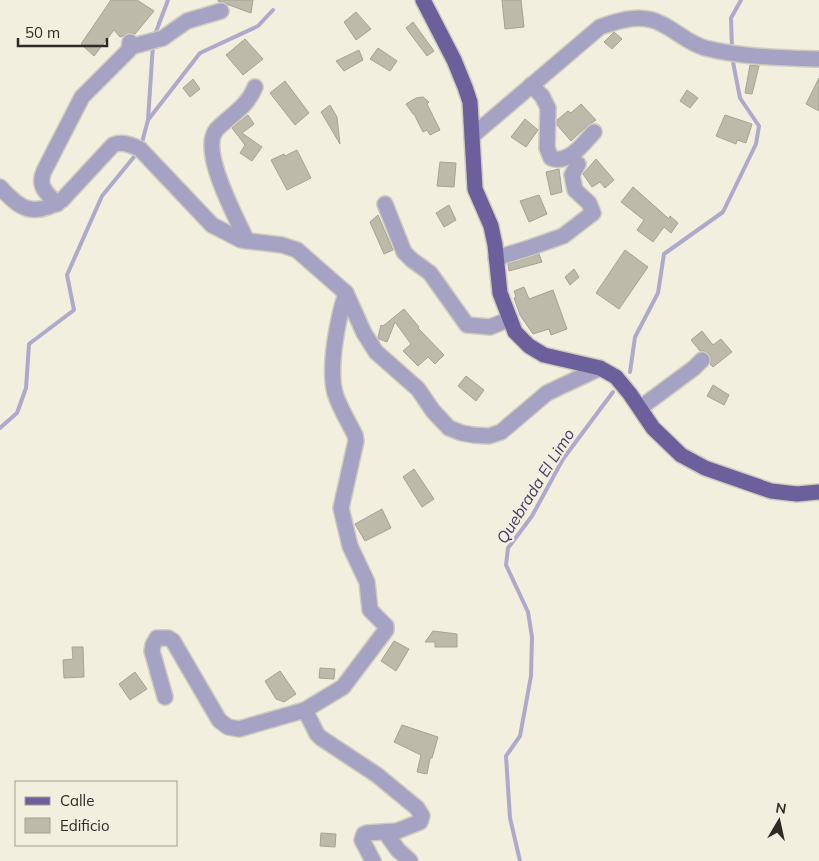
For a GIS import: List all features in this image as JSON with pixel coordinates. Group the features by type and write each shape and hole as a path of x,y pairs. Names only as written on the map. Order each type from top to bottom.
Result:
{"main road":[{"path":"422,0 465,86 470,102 475,189 491,226 500,293 515,332 529,346 544,355 600,368 616,377 653,428 681,454 705,468 771,491 797,494 819,492"}],"street":[{"path":"57,204 44,188 41,178 82,97 129,50 130,45 161,39 187,21 221,11"},
{"path":"472,136 600,27 624,19 650,19 663,24 689,43 706,48 770,58 819,59"},
{"path":"531,86 542,96 548,108 547,148 552,158 557,160 564,159 576,151 594,132"},
{"path":"247,241 217,175 212,156 212,140 216,130 249,100 255,87"},
{"path":"0,187 14,202 27,209 41,210 62,200 113,145 124,143 140,149 212,224 226,234 241,240 282,245 297,250 346,293 364,333 376,352 418,389 449,428 462,433 489,436 501,432 547,393 600,368"},
{"path":"496,258 563,236 593,213 589,203 575,190 572,175 578,164"},
{"path":"385,204 404,252 430,273 465,324 490,327 510,319"},
{"path":"165,696 152,651 154,641 157,638 173,641 219,720 228,727 239,729 305,710 343,687 387,630 386,626 370,610 367,582 350,546 341,508 356,441 335,392 332,378 336,329 346,293"},
{"path":"640,408 702,360"},
{"path":"305,710 321,738 377,775 417,808 422,816 420,822 402,830 367,833 363,837 365,847 373,861"},
{"path":"385,832 398,850 410,861"}],"building":[{"path":"111,0 137,0 154,11 135,34 131,33 120,37 114,30 94,56 81,44"},
{"path":"253,0 251,13 218,1"},
{"path":"502,0 521,0 524,27 505,29"},
{"path":"356,12 371,29 356,40 344,22"},
{"path":"413,22 434,51 427,56 406,28"},
{"path":"614,32 622,39 612,49 604,42"},
{"path":"245,39 263,59 243,75 226,55"},
{"path":"378,48 397,61 390,71 370,59"},
{"path":"359,50 363,60 344,71 336,61"},
{"path":"750,65 759,66 752,94 745,93"},
{"path":"819,78 819,111 806,104"},
{"path":"193,79 200,89 190,97 183,88"},
{"path":"285,81 309,113 295,125 270,93"},
{"path":"687,90 698,98 690,108 680,101"},
{"path":"423,97 429,102 427,104 440,130 430,135 427,130 423,132 414,114 406,104 416,98"},
{"path":"581,104 596,120 571,141 557,125 557,120 568,111 571,113"},
{"path":"330,105 337,117 340,144 321,112"},
{"path":"248,115 254,124 242,133 262,147 252,161 240,153 245,145 232,128"},
{"path":"725,115 752,124 746,143 737,140 736,144 716,136"},
{"path":"525,119 538,130 526,147 511,137"},
{"path":"297,150 311,178 287,190 271,160"},
{"path":"596,159 614,180 605,188 600,182 592,187 583,174"},
{"path":"440,162 456,163 454,187 437,186"},
{"path":"559,169 562,192 551,195 546,172"},
{"path":"633,187 669,219 670,216 678,223 671,233 664,227 653,242 637,230 644,220 621,202"},
{"path":"539,195 547,214 529,222 520,201"},
{"path":"449,205 456,220 444,227 436,213"},
{"path":"378,215 393,250 384,254 370,222"},
{"path":"625,250 648,267 619,309 596,293"},
{"path":"539,254 542,262 509,271 508,264"},
{"path":"574,269 579,277 570,285 565,277"},
{"path":"524,287 529,299 553,290 567,329 551,335 549,329 533,334 520,315 514,298 516,297 514,291"},
{"path":"404,309 418,328 444,355 435,364 428,357 418,366 403,351 411,344 395,322 387,342 379,339 381,325 383,326"},
{"path":"702,331 713,345 721,339 732,352 713,367 710,364 711,358 709,354 705,351 700,351 691,340"},
{"path":"466,376 484,390 476,401 458,386"},
{"path":"713,385 729,395 724,405 707,396"},
{"path":"414,469 434,499 422,507 403,477"},
{"path":"382,509 391,528 365,541 355,524"},
{"path":"433,631 457,634 457,647 435,647 435,642 425,642"},
{"path":"394,641 409,649 396,671 381,661"},
{"path":"72,647 83,647 84,677 64,678 63,660 73,659"},
{"path":"320,668 335,669 334,679 319,678"},
{"path":"280,671 296,694 284,702 276,699 265,681"},
{"path":"135,672 147,689 130,700 119,684"},
{"path":"402,725 438,737 432,758 430,758 427,774 417,772 421,755 394,742"},
{"path":"321,833 336,834 335,847 320,846"}],"waterway":[{"path":"154,37 168,0"},
{"name":"Quebrada El Limo","path":"732,49 731,18 741,0"},
{"path":"148,120 200,53 258,26 273,10"},
{"path":"141,146 148,120 153,44"},
{"name":"Quebrada El Limo","path":"630,372 635,337 658,293 664,254 723,212 756,144 759,126 740,98 732,57"},
{"path":"0,428 17,413 26,388 29,344 74,310 67,275 102,196 138,152"},
{"name":"Quebrada El Limo","path":"520,861 510,818 506,756 520,736 531,676 532,637 528,612 506,565 508,548 532,516 563,459 613,392"}]}
